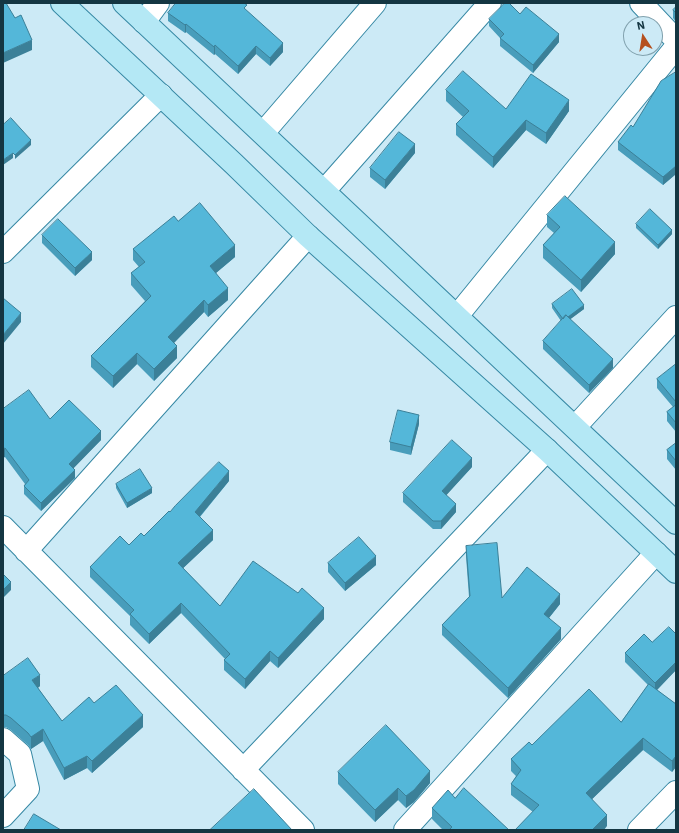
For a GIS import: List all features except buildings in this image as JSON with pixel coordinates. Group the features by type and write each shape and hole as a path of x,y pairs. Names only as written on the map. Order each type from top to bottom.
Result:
{"main road":[{"path":"62,3 234,164 308,236 548,450 676,572"},
{"path":"124,3 676,523"}],"street":[{"path":"144,22 158,3"},
{"path":"263,133 375,3"},
{"path":"324,191 490,3"},
{"path":"641,3 676,40"},
{"path":"457,316 676,47"},
{"path":"3,252 161,95"},
{"path":"26,551 308,236"},
{"path":"575,427 676,317"},
{"path":"244,770 548,450"},
{"path":"3,527 303,830"},
{"path":"405,830 656,552"},
{"path":"3,739 20,754 28,789 3,816"},
{"path":"639,830 676,792"}]}
